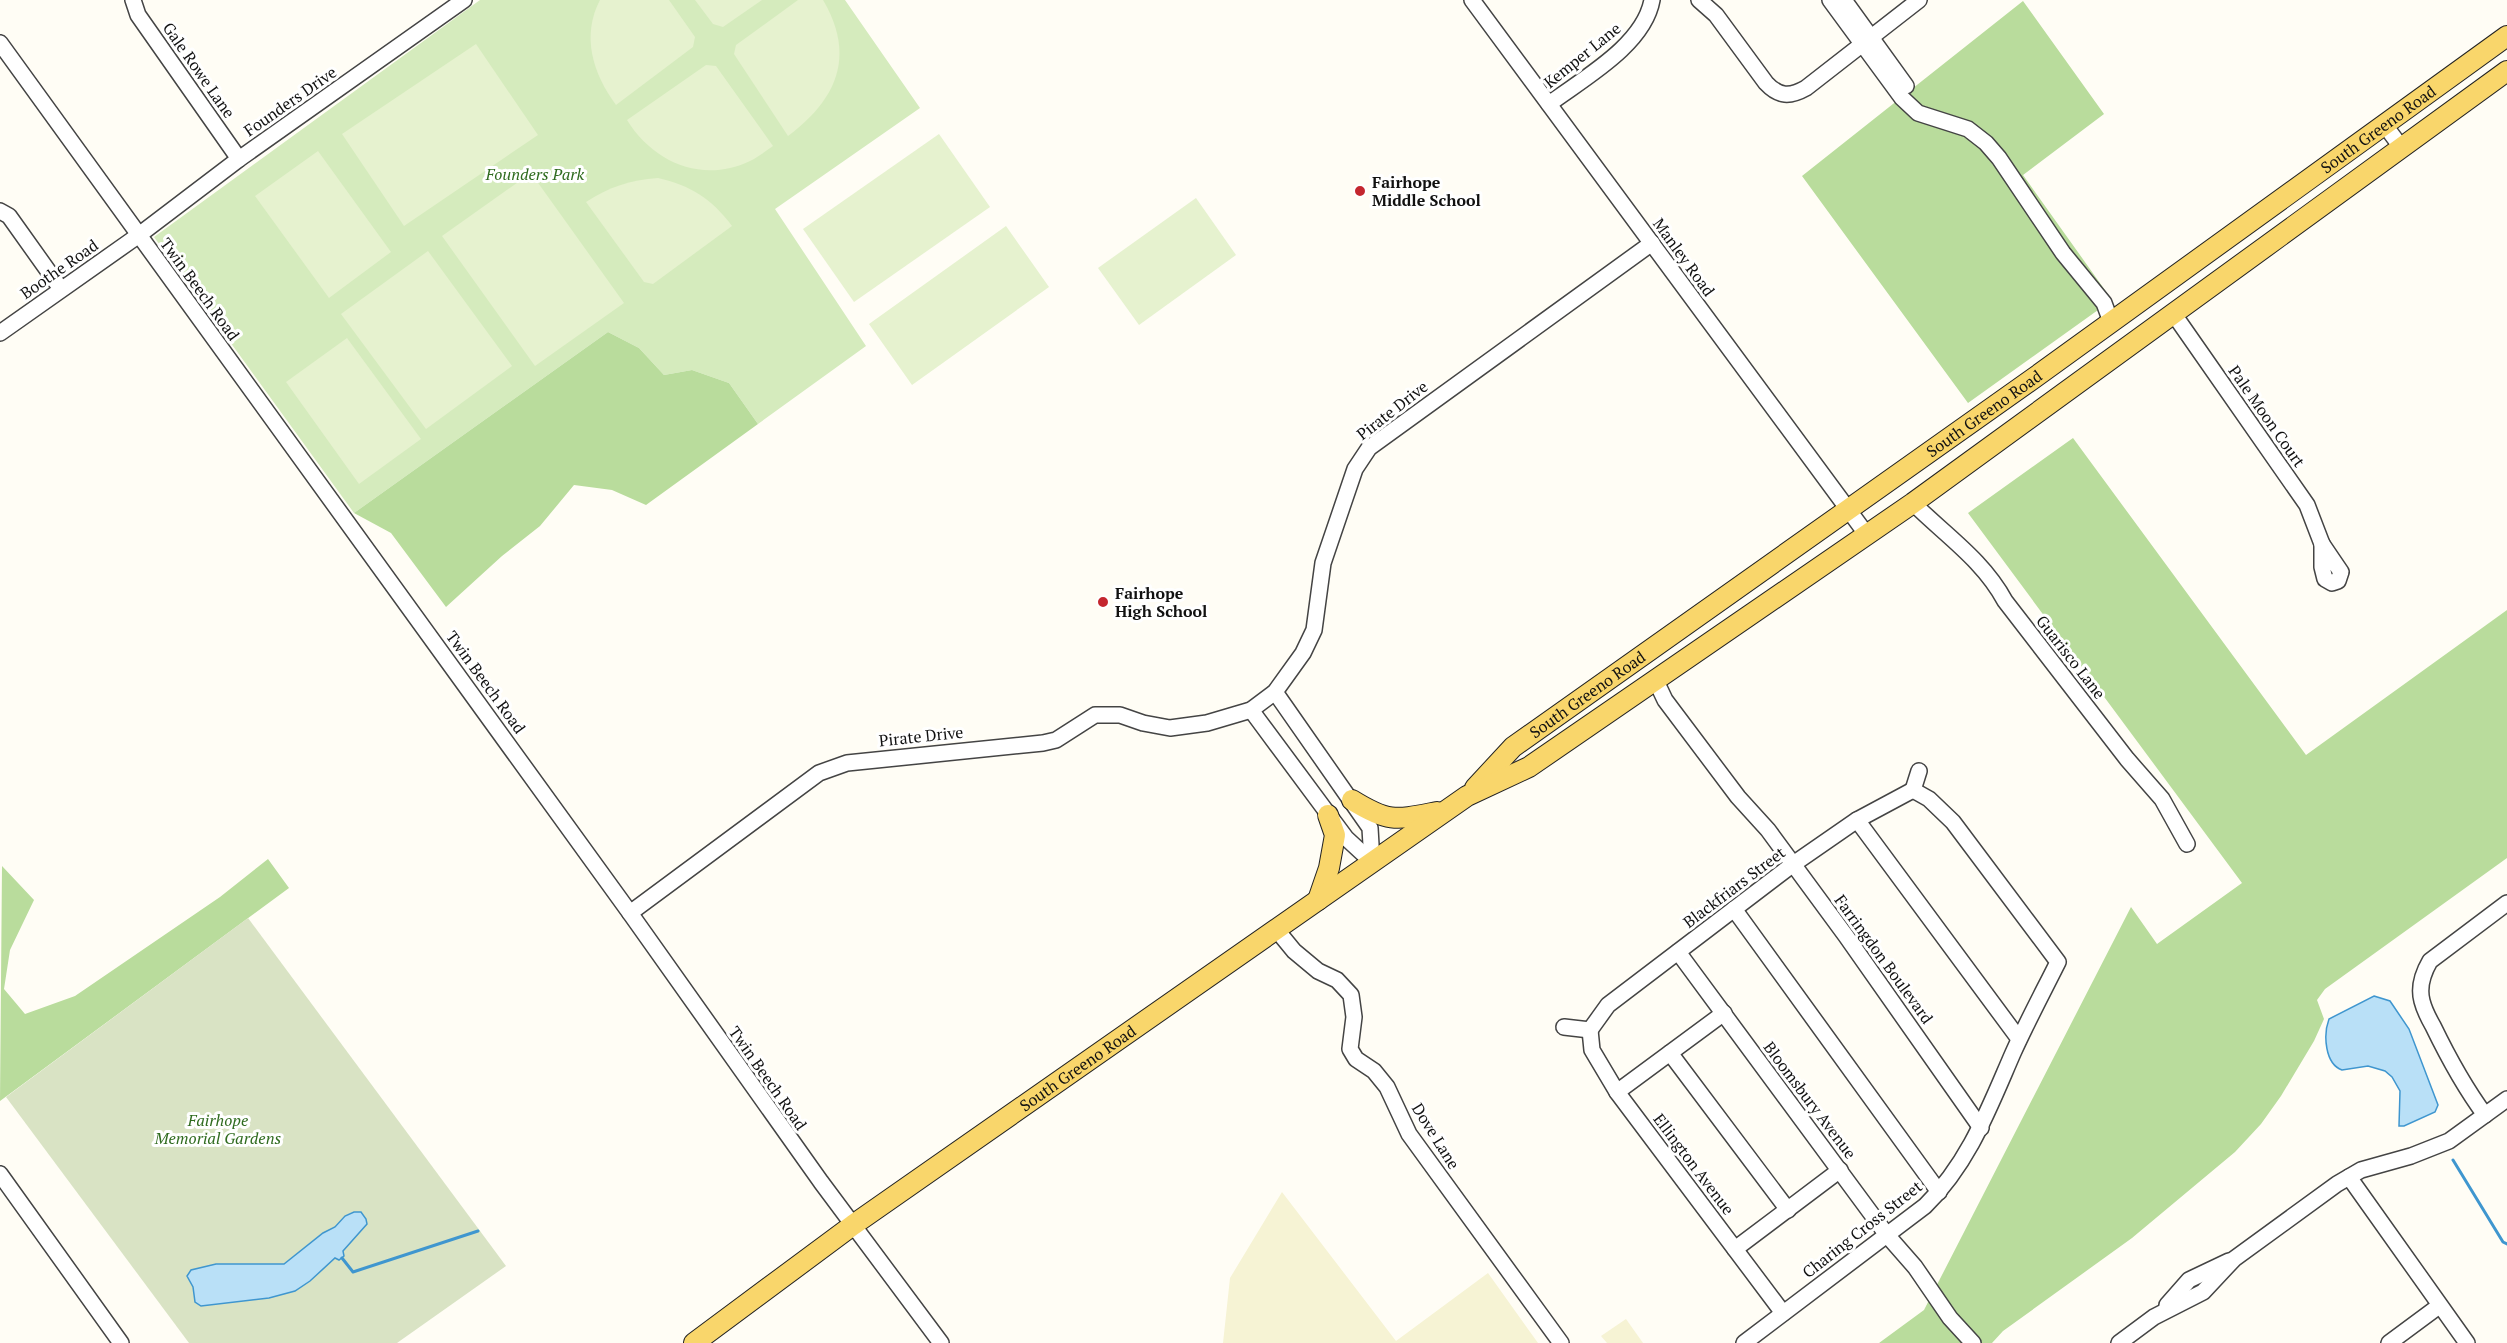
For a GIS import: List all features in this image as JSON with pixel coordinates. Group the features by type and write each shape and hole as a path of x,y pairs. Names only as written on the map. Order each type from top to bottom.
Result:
{"main road":[{"name":"South Greeno Road","path":"1467,796 1513,747 1849,510 2507,36"},
{"name":"South Greeno Road","path":"694,1343 853,1225 1446,810 1467,796 1528,767 1913,503 2507,70"},
{"path":"1352,800 1375,814 1390,819 1403,819 1446,810"},
{"path":"1318,900 1329,868 1335,835 1328,815"}],"street":[{"name":"Gale Rowe Lane","path":"133,0 138,15 239,159"},
{"name":"Founders Drive","path":"139,235 239,159 464,0"},
{"name":"Manley Road","path":"1472,0 1867,535"},
{"name":"Kemper Lane","path":"1549,104 1613,57 1631,40 1645,21 1652,0"},
{"path":"1699,0 1716,15 1766,83 1773,91 1783,96 1795,94 1806,88 1919,0"},
{"path":"1830,0 1912,95 1918,113 1962,127 1978,135 1999,158 2063,253 2072,273 2097,308 2111,322"},
{"path":"1844,0 1867,41"},
{"name":"Twin Beech Road","path":"0,43 853,1225 941,1343"},
{"path":"2384,124 2401,147"},
{"path":"0,211 9,216 61,289"},
{"name":"Boothe Road","path":"0,333 139,235"},
{"name":"Pirate Drive","path":"630,913 819,773 847,763 1043,743 1056,740 1095,716 1120,715 1143,723 1170,728 1207,723 1251,710 1275,692 1304,653 1314,630 1323,563 1355,469 1369,448 1652,243"},
{"name":"Pale Moon Court","path":"2173,313 2307,505 2322,544"},
{"name":"Guarisco Lane","path":"1913,503 1967,552 1995,583 2005,602 2127,759 2162,799 2187,844"},
{"name":"Farringdon Boulevard","path":"1656,681 1674,697 1749,799 1754,813 1852,945 1981,1128"},
{"path":"1275,692 1370,828 1372,862"},
{"path":"1251,710 1346,838 1372,862"},
{"path":"1913,790 1919,771"},
{"name":"Blackfriars Street","path":"1590,1030 1608,1005 1792,865 1857,820 1913,790"},
{"name":"Charing Cross Street","path":"1744,1343 1887,1235 1939,1192 1962,1163 1981,1128 2019,1039 2058,962 1953,822 1929,799 1913,790"},
{"path":"1857,820 2019,1039"},
{"path":"2485,1115 2474,1100 2434,1028 2422,1001 2422,974 2430,961 2507,903"},
{"path":"1734,909 1939,1192"},
{"name":"Dove Lane","path":"1276,929 1294,951 1318,971 1337,980 1352,995 1354,1017 1350,1049 1356,1059 1374,1071 1387,1087 1415,1143 1561,1343"},
{"name":"Bloomsbury Avenue","path":"1678,952 1887,1235 1915,1267 1950,1318 1973,1343"},
{"path":"1617,1092 1724,1013"},
{"path":"1564,1027 1590,1030"},
{"name":"Ellington Avenue","path":"1590,1030 1592,1050 1617,1092 1783,1313"},
{"path":"1671,1053 1788,1210"},
{"path":"2119,1343 2154,1317 2189,1280 2234,1259 2349,1177 2361,1170 2440,1145 2507,1099"},
{"path":"1735,1249 1840,1170"},
{"path":"2349,1177 2467,1343"},
{"path":"3,1179 121,1343"},
{"path":"2389,1343 2439,1306"}],"shaded area":[{"path":"1282,1192 1396,1341 1488,1273 1538,1343 1223,1343 1230,1278"},
{"path":"1626,1319 1643,1343 1607,1343 1601,1336"}],"green space":[{"name":"Founders Park","path":"480,0 845,0 920,108 775,209 866,346 758,424 729,383 692,370 664,375 639,348 608,332 354,513 154,237"},
{"path":"600,0 669,0 695,37 693,47 616,105 601,81 592,54 591,27"},
{"path":"695,0 762,0 723,27 713,24"},
{"path":"798,0 823,0 833,20 838,40 839,58 836,75 819,107 788,136 734,54 736,45"},
{"path":"2023,1 2104,114 2023,175 2112,300 1968,403 1802,176"},
{"path":"476,44 538,135 404,226 342,134"},
{"path":"706,65 716,66 773,146 750,161 732,168 714,170 680,165 650,147 627,120"},
{"path":"939,134 990,207 854,302 803,229"},
{"path":"318,151 391,252 329,298 255,196"},
{"path":"531,173 624,303 535,366 442,236"},
{"path":"658,178 690,189 700,195 732,226 653,284 644,282 586,202 620,185"},
{"path":"1196,198 1236,255 1139,325 1098,268"},
{"path":"1006,226 1049,287 912,385 869,324"},
{"path":"428,251 512,366 426,429 341,314"},
{"path":"608,332 639,348 664,375 692,370 729,383 758,424 646,505 612,490 574,485 540,526 502,556 446,607 391,533 354,513"},
{"path":"347,338 421,439 359,484 286,382"},
{"path":"2073,438 2306,755 2507,610 2507,858 2325,989 2317,1000 2324,1019 2314,1041 2261,1124 2235,1152 2132,1238 2003,1331 1992,1343 1879,1343 1924,1310 2131,907 2157,944 2242,883 1968,513"},
{"path":"268,859 289,888 0,1101 2,866 34,900 10,950 4,989 25,1014 75,996 220,897"},
{"name":"Fairhope Memorial Gardens","path":"248,918 506,1266 397,1343 189,1343 6,1097"}],"water":[{"path":"2374,996 2390,1001 2409,1029 2438,1105 2435,1112 2404,1126 2399,1126 2400,1091 2392,1077 2385,1071 2368,1066 2342,1070 2332,1062 2327,1048 2326,1033 2329,1019"},
{"path":"361,1212 367,1224 343,1251 344,1256 339,1260 335,1258 310,1281 295,1291 269,1298 201,1306 195,1302 193,1287 187,1276 191,1270 216,1264 284,1264 323,1233 335,1227 345,1216"}],"waterway":[{"path":"2453,1160 2503,1242 2507,1244"},
{"path":"342,1258 353,1272 478,1231"}],"place":[{"name":"Fairhope Middle School","path":"1360,191"},
{"name":"Fairhope High School","path":"1103,602"}]}
